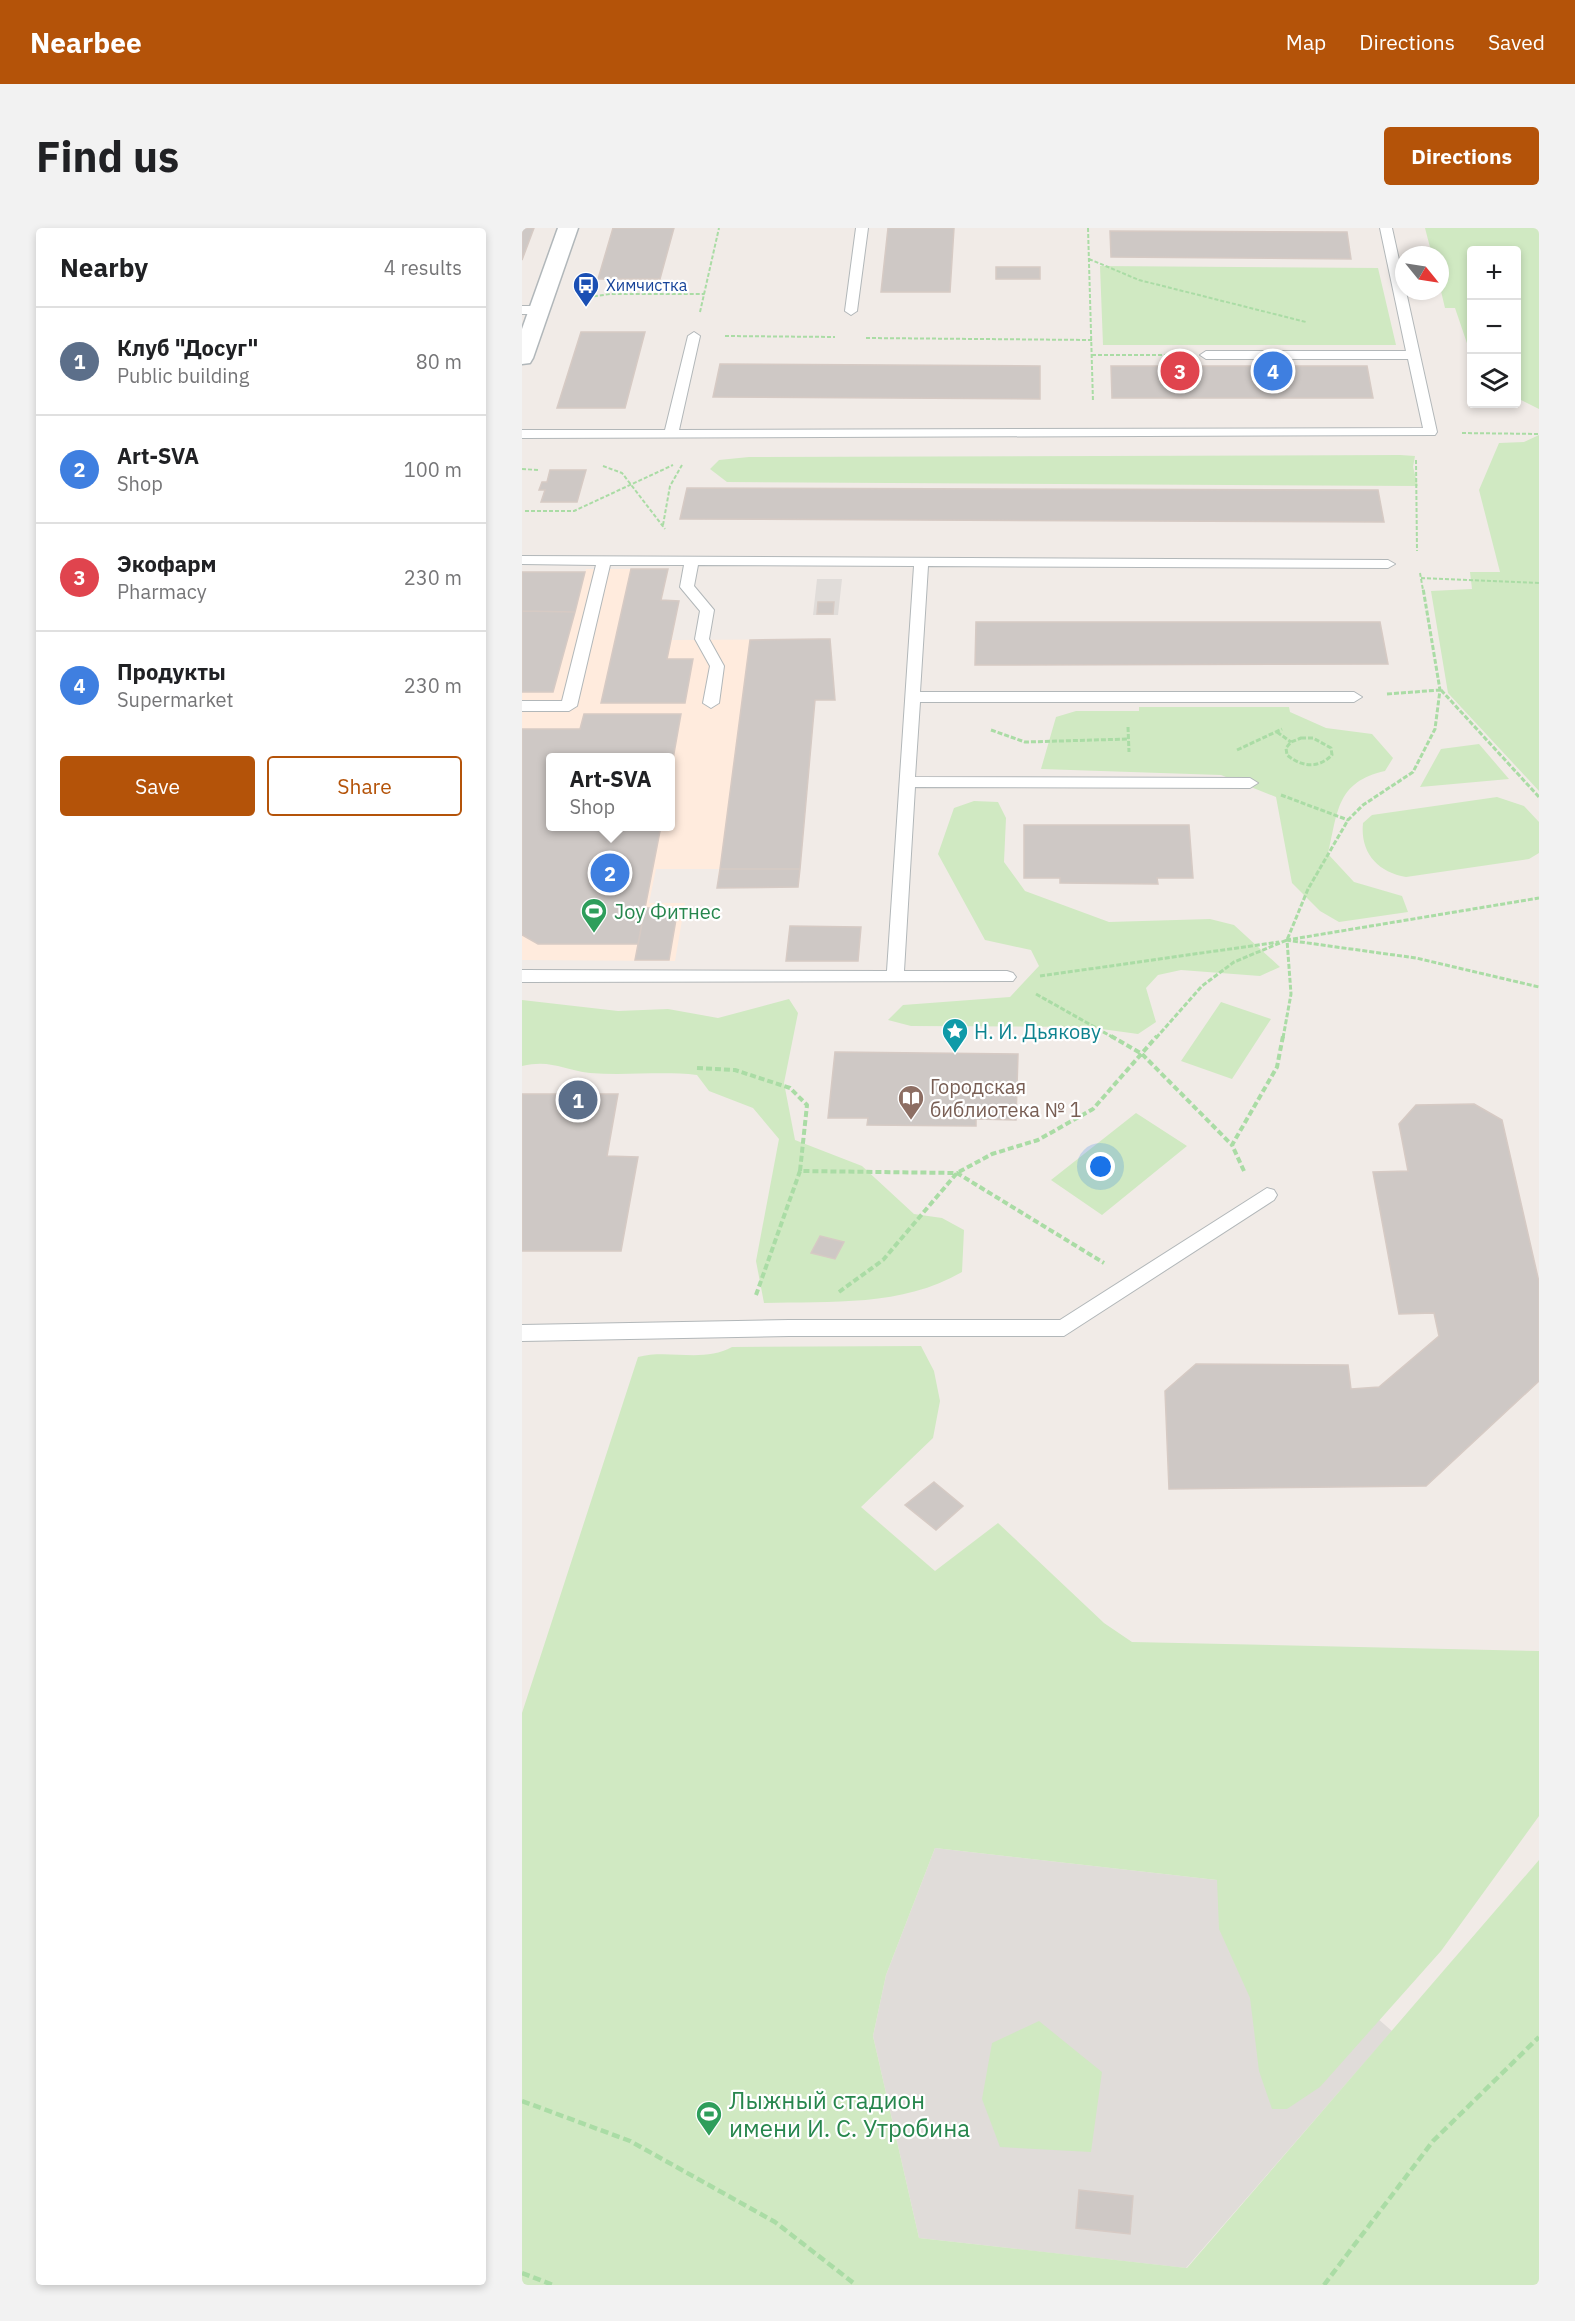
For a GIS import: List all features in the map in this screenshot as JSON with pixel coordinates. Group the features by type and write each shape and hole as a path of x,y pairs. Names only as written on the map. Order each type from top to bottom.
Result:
{"main road":[{"path":"522,358 530,310 568,228"}],"lane":[{"path":"851,311 862,228"},
{"path":"522,434 1430,432 1386,228"},
{"path":"671,434 694,336"},
{"path":"1206,355 1413,355"},
{"path":"522,560 1388,564"},
{"path":"522,706 569,706 604,560"},
{"path":"686,560 687,587 707,610 702,639 717,666 711,703"},
{"path":"895,977 921,561"},
{"path":"913,697 1354,696"},
{"path":"907,782 1250,783"},
{"path":"522,976 1006,977"},
{"path":"522,1333 789,1328 1064,1328 1267,1195"}],"path":[{"path":"719,228 694,336 846,337"},
{"path":"1089,228 1094,433"},
{"path":"1089,259 1139,280 1307,322"},
{"path":"582,298 610,294 704,294"},
{"path":"858,338 1092,340"},
{"path":"1092,355 1206,355"},
{"path":"1430,432 1539,434"},
{"path":"662,526 667,493 676,471 688,457 692,434"},
{"path":"525,511 574,511 688,457"},
{"path":"596,463 622,473 686,560"},
{"path":"522,469 538,470"},
{"path":"1421,578 1539,583"},
{"path":"1232,1145 1277,1067 1291,994 1287,940 1308,889 1347,820 1363,805 1413,772 1435,729 1440,690 1539,797"},
{"path":"1127,697 1131,783"},
{"path":"1277,732 1291,742 1313,738 1331,748 1332,755 1327,761 1317,765 1305,765 1287,755 1286,748 1291,742"},
{"path":"1250,783 1347,820"},
{"path":"1006,977 1060,975 1539,898"},
{"path":"789,1328 883,1260 957,1173 992,1154 1038,1140 1093,1108 1202,986 1234,962 1287,940 1416,958 1539,987"},
{"path":"1006,977 1142,1054 1232,1145 1248,1180 1267,1195"},
{"path":"697,1068 735,1070 790,1088 807,1105 800,1171 744,1329"},
{"path":"800,1171 957,1173 1135,1282"},
{"path":"1324,2285 1433,2141 1539,2037"},
{"path":"522,2101 641,2147 775,2222 856,2285"},
{"path":"522,2273 553,2285"}],"shaded area":[{"path":"668,569 662,600 679,601 672,640 830,639 815,700 798,887 717,888 719,869 656,869 649,903 685,903 675,961 522,960 522,572"},
{"path":"817,579 842,579 838,615 813,615"},
{"path":"935,1848 1217,1880 1392,2031 1186,2268 919,2238 873,2036 886,1975"}],"green space":[{"path":"1425,228 1539,228 1539,409 1521,400 1521,246 1467,246 1467,343 1455,308 1445,308 1443,300 1449,300 1449,246 1430,246"},
{"path":"1100,266 1378,268 1396,345 1103,345"},
{"path":"1539,435 1539,791 1448,693 1431,591 1472,589 1470,572 1500,572 1479,490 1499,443 1524,442"},
{"path":"1415,456 1413,467 1418,486 727,482 710,469 719,460 749,457"},
{"path":"1139,707 1289,707 1290,712 1326,728 1372,734 1393,758 1385,771 1369,776 1348,791 1338,812 1328,854 1354,882 1402,896 1408,912 1339,922 1320,911 1292,883 1276,797 1221,775 1041,769 1056,717 1076,711 1139,711"},
{"path":"1479,744 1509,779 1420,787 1441,749"},
{"path":"1497,797 1524,806 1539,822 1539,853 1529,859 1406,877 1387,871 1379,865 1372,859 1364,843 1363,823 1372,815"},
{"path":"974,801 998,802 1006,818 1004,862 1025,891 1109,922 1210,919 1234,925 1280,967 1260,976 1181,970 1158,975 1146,988 1156,1022 1138,1034 1087,1027 911,1026 888,1020 903,1005 1010,997 1039,966 1031,950 985,940 938,854 954,808"},
{"path":"789,999 798,1013 784,1083 795,1140 862,1166 914,1214 942,1218 964,1230 962,1272 939,1283 891,1297 840,1302 764,1303 756,1261 779,1139 753,1108 709,1091 697,1075 603,1074 581,1072 549,1064 522,1066 522,1000 618,1011 668,1009 718,1018"},
{"path":"1221,1002 1271,1019 1232,1079 1181,1061"},
{"path":"1136,1113 1187,1146 1102,1215 1051,1180"},
{"path":"921,1346 934,1371 940,1401 933,1438 861,1507 935,1571 998,1523 1104,1623 1132,1642 1539,1651 1539,1816 1441,1951 1320,2087 1287,2109 1272,2109 1259,2071 1250,1998 1219,1929 1217,1880 935,1848 886,1975 873,2036 919,2238 1187,2268 1539,1860 1539,2285 522,2285 522,1713 638,1357 661,1354 710,1354 732,1347"},
{"path":"1039,2021 1102,2072 1091,2152 1000,2147 982,2099 992,2043"}],"building":[{"path":"522,228 534,228 522,260"},
{"path":"613,228 674,228 660,279 598,279"},
{"path":"888,228 954,228 950,292 881,292"},
{"path":"1110,231 1347,232 1351,259 1111,257"},
{"path":"996,267 1040,267 1040,279 996,279"},
{"path":"581,332 645,332 625,408 557,408"},
{"path":"720,364 1040,366 1040,399 713,397"},
{"path":"1111,366 1367,366 1373,398 1112,398"},
{"path":"550,470 586,470 577,502 541,502 545,490 539,490 542,482 547,482"},
{"path":"687,488 1378,490 1384,522 680,519"},
{"path":"631,569 668,569 661,600 679,601 667,659 693,659 685,703 601,703"},
{"path":"522,572 585,572 575,612 522,611"},
{"path":"818,602 834,602 833,614 817,614"},
{"path":"522,611 575,612 553,692 522,692"},
{"path":"976,622 1380,622 1388,664 975,665"},
{"path":"830,639 835,700 815,700 800,869 720,869 750,640"},
{"path":"584,714 681,714 674,753 546,753 546,831 660,831 638,944 538,944 522,935 522,729 580,729"},
{"path":"1024,825 1189,825 1193,878 1157,878 1158,884 1060,883 1060,878 1024,878"},
{"path":"720,869 800,869 798,887 717,888"},
{"path":"645,908 678,908 669,960 635,960"},
{"path":"790,926 861,927 858,961 786,961"},
{"path":"835,1052 1018,1054 1016,1120 976,1119 976,1126 867,1125 868,1118 828,1118"},
{"path":"522,1094 618,1094 607,1156 638,1157 621,1251 522,1251"},
{"path":"1474,1104 1502,1120 1539,1282 1539,1381 1426,1486 1169,1489 1165,1391 1196,1364 1348,1365 1351,1389 1379,1387 1439,1336 1434,1313 1399,1314 1373,1172 1408,1171 1399,1124 1416,1105"},
{"path":"820,1236 844,1242 835,1259 811,1253"},
{"path":"934,1482 963,1506 936,1530 905,1505"},
{"path":"1079,2190 1133,2196 1130,2234 1076,2228"}],"place":[{"name":"Химчистка","path":"586,308"},
{"name":"Экофарм","path":"1180,371"},
{"name":"Продукты","path":"1273,371"},
{"name":"Art-SVA","path":"610,873"},
{"name":"Joy Фитнес","path":"594,934"},
{"name":"Н. И. Дьякову","path":"955,1054"},
{"name":"Клуб \"Досуг\"","path":"578,1100"},
{"name":"Городская библиотека № 1","path":"911,1121"},
{"name":"Лыжный стадион имени И. С. Утробина","path":"709,2137"}]}
